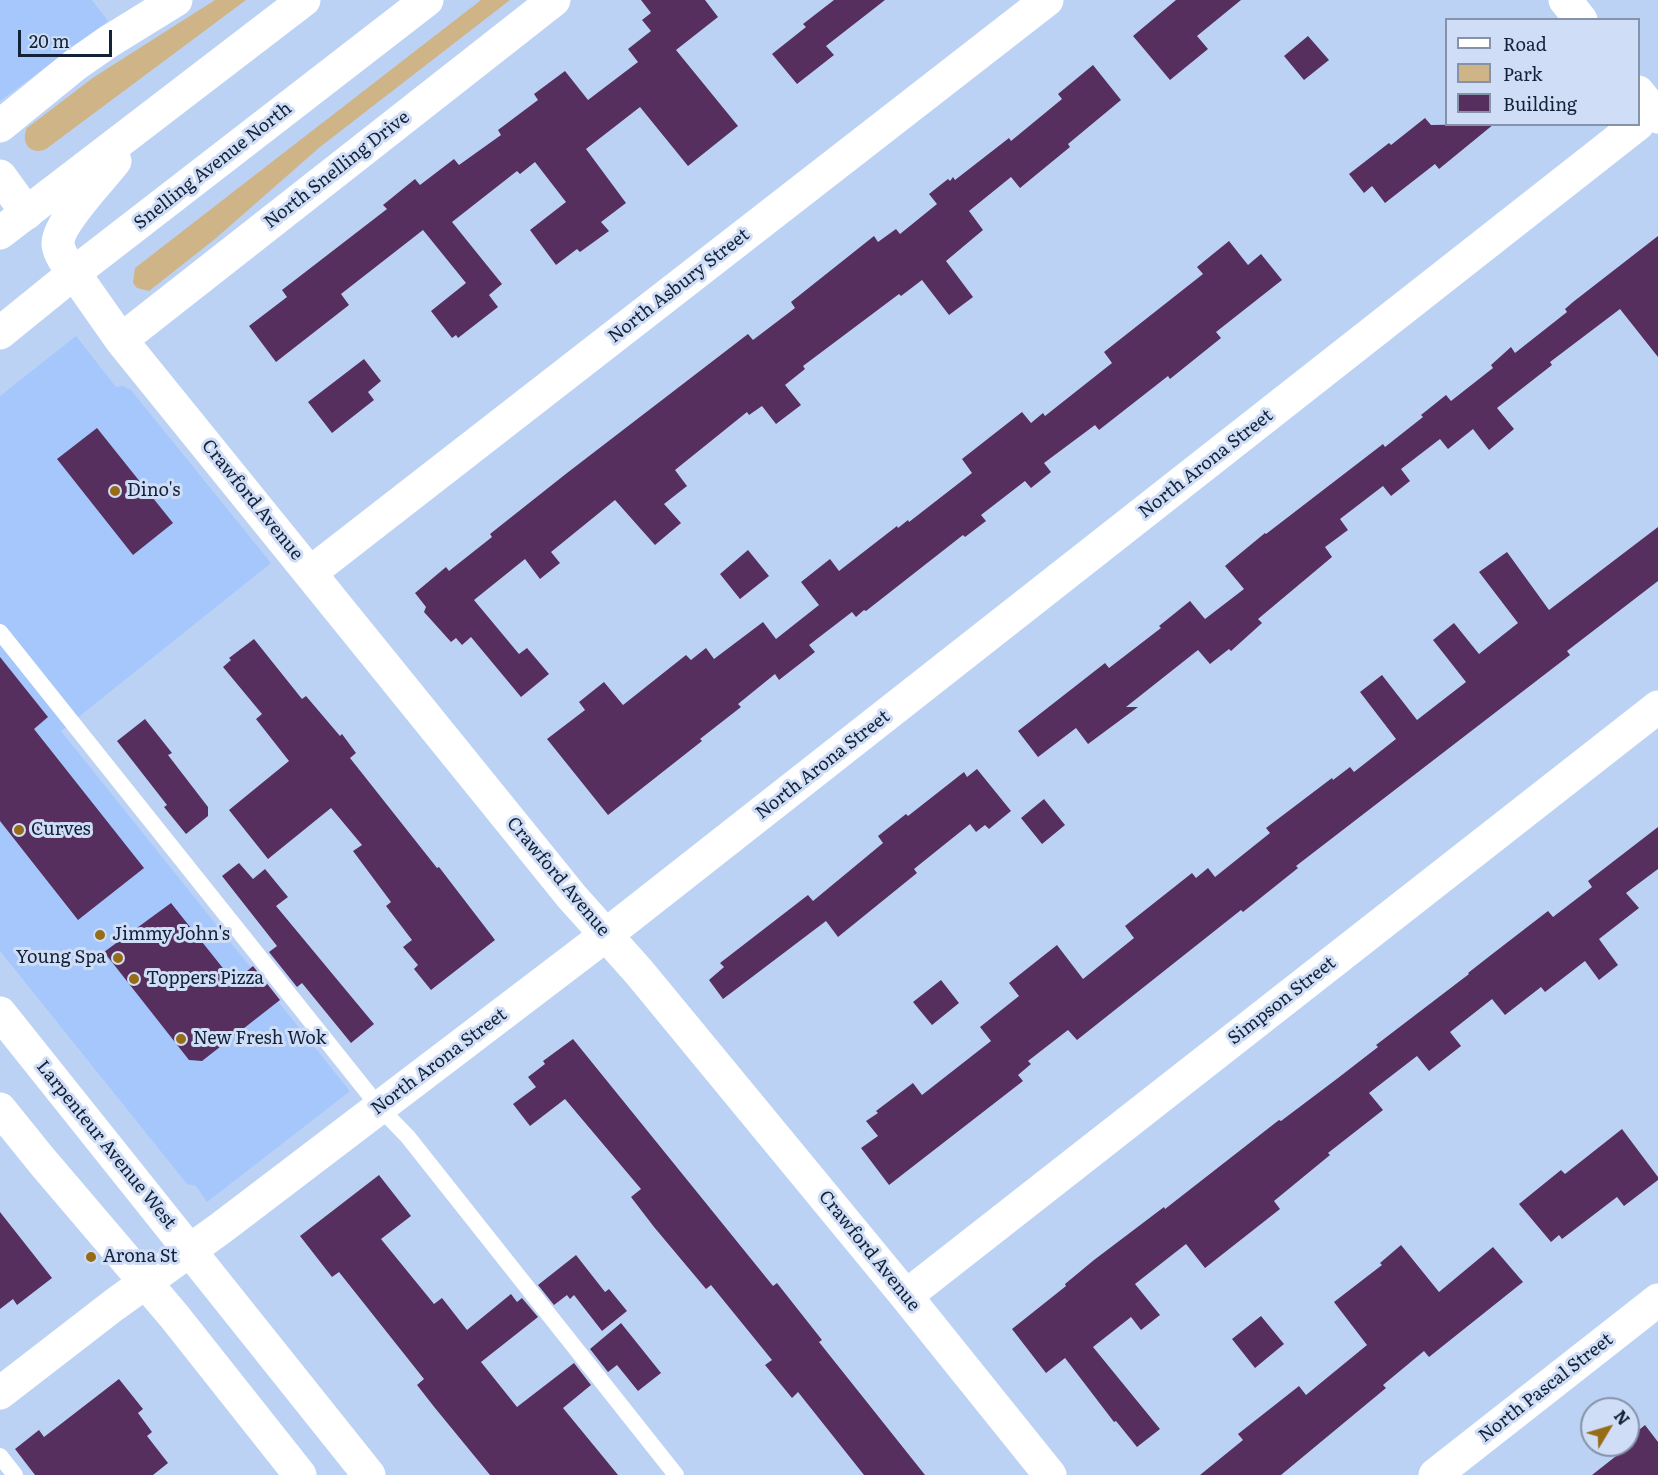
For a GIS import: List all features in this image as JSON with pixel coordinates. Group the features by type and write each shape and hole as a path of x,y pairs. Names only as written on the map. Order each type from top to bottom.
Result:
{"street":[{"path":"0,126 92,54 176,0"},
{"path":"0,233 304,0"},
{"name":"Snelling Avenue North","path":"0,333 74,273 427,0"},
{"name":"North Snelling Drive","path":"121,340 554,0"},
{"name":"North Asbury Street","path":"310,573 1047,0"},
{"path":"1565,0 1579,18"},
{"name":"North Arona Street","path":"0,1393 606,935 1632,126"},
{"name":"Crawford Avenue","path":"130,134 117,158 71,215 62,230 58,244 65,262 121,340 564,888 639,972 1050,1475"},
{"path":"0,176 27,213"},
{"name":"Simpson Street","path":"906,1296 1658,707"},
{"name":"Larpenteur Avenue West","path":"0,1012 369,1475"},
{"path":"0,1108 42,1161 147,1283 300,1475"},
{"name":"North Pascal Street","path":"1435,1475 1658,1300"}],"lane":[{"path":"0,632 380,1108 408,1137 676,1475"},
{"path":"0,1456 15,1475"}],"shaded area":[{"path":"0,0 92,0 108,21 0,101"},
{"path":"76,336 116,387 123,386 131,390 271,563 61,731 349,1090 207,1202 196,1186 187,1184 0,951 0,396"}],"green space":[{"path":"215,0 246,0 46,149 36,151 28,147 25,139 27,128 94,77"},
{"path":"481,0 510,0 320,147 215,239 149,291 137,288 133,283 135,268"}],"building":[{"path":"641,0 705,0 718,17 676,50 738,126 688,166 640,107 586,149 626,203 601,222 609,231 580,252 577,249 556,265 530,230 566,202 535,162 520,174 517,171 452,222 502,284 489,295 498,307 458,338 456,335 452,338 431,311 466,283 423,230 341,294 349,305 276,362 249,326 287,297 282,290 387,209 383,205 415,179 420,185 454,159 459,165 501,135 498,130 538,100 534,94 565,71 588,100 638,62 628,49 651,31 642,20 651,13"},
{"path":"834,0 885,0 826,46 834,55 797,84 772,54 806,27 803,24"},
{"path":"1176,0 1241,0 1197,36 1208,49 1170,80 1133,36"},
{"path":"1308,36 1329,60 1304,80 1284,56"},
{"path":"1093,65 1121,100 1068,144 1070,147 1020,188 1011,177 969,211 983,230 946,261 973,297 949,315 922,280 901,296 899,294 803,366 805,369 785,385 801,405 776,424 762,406 749,415 747,412 675,470 687,486 664,504 681,523 655,545 615,500 551,552 560,563 540,579 525,559 474,600 519,654 527,648 549,674 521,697 471,637 462,645 456,638 451,642 424,612 426,607 415,593 446,567 449,571 492,537 490,534 748,334 753,340 795,308 791,302 874,236 878,242 896,229 900,234 937,204 929,194 948,179 950,181 953,177 955,180 1009,138 1011,141 1062,99 1058,94"},
{"path":"1425,118 1431,125 1492,126 1439,169 1435,164 1385,203 1372,186 1364,193 1349,174 1389,143 1391,145"},
{"path":"1658,236 1658,357 1620,309 1550,362 1552,365 1497,408 1514,429 1489,450 1473,429 1448,449 1440,439 1401,469 1410,481 1391,496 1383,486 1340,519 1348,530 1325,547 1332,557 1258,619 1262,623 1231,651 1229,649 1210,664 1198,650 1126,707 1138,707 1088,744 1076,728 1038,757 1018,731 1105,663 1109,668 1161,628 1159,626 1190,601 1205,619 1244,589 1225,566 1383,444 1385,447 1423,417 1421,415 1446,395 1451,401 1493,368 1491,365 1511,347 1515,353 1567,312 1565,309 1573,302"},
{"path":"1229,241 1248,265 1261,254 1282,280 1216,332 1221,338 1170,379 1168,376 1099,430 1095,425 1044,463 1051,472 1031,488 1025,481 981,515 986,521 965,537 963,535 866,611 864,610 856,617 852,612 809,645 815,652 779,680 775,674 738,704 741,707 700,739 702,741 608,815 547,739 585,710 579,702 604,682 623,705 686,655 691,660 706,648 714,659 763,622 776,639 819,605 801,582 830,559 839,571 897,526 898,528 908,520 909,522 972,473 962,459 1022,412 1031,423 1043,413 1045,416 1112,363 1104,352 1203,274 1197,267"},
{"path":"364,359 381,381 368,392 374,400 332,433 308,402"},
{"name":"Dino's","path":"97,428 173,523 133,555 57,459"},
{"path":"1658,527 1658,581 1567,651 1570,655 1296,866 1298,868 1243,912 1241,910 1077,1040 1068,1030 1028,1061 1031,1064 1018,1075 1023,1081 889,1185 861,1148 878,1136 866,1121 913,1083 922,1095 991,1041 980,1027 1019,996 1009,983 1057,945 1083,979 1134,938 1125,926 1192,873 1196,878 1208,868 1215,877 1270,833 1266,828 1332,778 1333,780 1350,767 1354,772 1396,739 1360,692 1382,675 1417,720 1466,682 1433,640 1454,623 1479,654 1518,623 1479,572 1507,552 1549,610"},
{"path":"748,550 769,576 740,599 720,574"},
{"path":"254,639 302,699 306,696 340,736 342,734 356,753 350,758 495,940 431,990 414,969 418,965 403,947 412,940 386,906 391,902 353,851 362,845 331,808 268,859 229,810 289,761 256,719 262,714 223,667 231,660 229,658"},
{"path":"0,657 48,717 34,729 144,868 78,920 0,821"},
{"path":"145,719 172,753 168,755 208,807 208,816 186,834 164,807 167,805 117,741"},
{"path":"977,769 1011,811 989,829 985,825 976,832 970,824 914,869 917,873 838,937 826,921 723,999 709,980 724,967 720,963 808,895 813,901 883,843 878,836 906,814 908,816 964,772 967,777"},
{"path":"1044,799 1065,825 1042,844 1021,818"},
{"path":"1658,827 1658,869 1626,893 1639,908 1599,939 1618,965 1599,980 1585,961 1545,992 1541,987 1505,1015 1492,999 1450,1032 1461,1046 1429,1071 1417,1056 1369,1093 1383,1110 1328,1153 1330,1155 1274,1201 1280,1209 1205,1268 1186,1244 1135,1284 1160,1315 1141,1330 1131,1317 1093,1347 1160,1429 1137,1447 1116,1421 1114,1422 1065,1358 1046,1373 1012,1329 1066,1286 1065,1284 1094,1260 1338,1078 1378,1047 1376,1045 1548,911 1553,917 1592,887 1588,881"},
{"path":"239,863 253,879 265,869 288,897 276,906 374,1024 351,1043 302,983 297,987 269,952 277,946 222,876"},
{"path":"171,903 234,982 253,966 280,1000 202,1061 189,1060 104,952"},
{"path":"941,980 959,1003 932,1025 913,1002"},
{"path":"573,1039 773,1286 777,1283 822,1340 819,1342 925,1475 864,1475 798,1392 792,1398 765,1365 772,1360 711,1285 706,1289 654,1227 631,1197 641,1189 565,1099 530,1126 513,1104 536,1087 528,1077 545,1064 543,1061"},
{"path":"1622,1129 1658,1180 1624,1206 1617,1197 1562,1239 1559,1235 1551,1242 1519,1204 1561,1170 1565,1174"},
{"path":"379,1175 411,1216 381,1239 434,1304 442,1298 467,1330 511,1294 517,1302 522,1298 538,1317 481,1362 517,1407 574,1363 591,1385 563,1408 618,1475 490,1475 435,1408 417,1385 424,1379 339,1272 332,1277 300,1236"},
{"path":"0,1212 52,1278 17,1305 13,1299 0,1309"},
{"path":"1401,1245 1439,1292 1493,1247 1523,1282 1429,1357 1424,1351 1383,1385 1386,1388 1281,1475 1200,1475 1243,1440 1238,1434 1299,1386 1306,1395 1367,1345 1334,1302 1382,1265 1380,1263"},
{"path":"576,1255 605,1292 609,1289 627,1311 602,1331 574,1295 570,1299 567,1295 554,1305 538,1285"},
{"path":"1261,1316 1284,1344 1255,1368 1232,1339"},
{"path":"621,1323 661,1373 638,1391 617,1365 608,1372 590,1349"},
{"path":"119,1379 143,1409 138,1413 152,1432 147,1436 168,1463 153,1475 35,1475 15,1449 39,1430 44,1437"},
{"path":"1645,1425 1658,1442 1658,1475 1592,1475 1615,1457 1640,1457 1640,1429"}],"place":[{"name":"Dino's","path":"115,491"},
{"name":"Curves","path":"19,830"},
{"name":"Jimmy John's","path":"100,935"},
{"name":"Young Spa","path":"118,958"},
{"name":"Toppers Pizza","path":"134,979"},
{"name":"New Fresh Wok","path":"181,1039"},
{"name":"Arona St","path":"91,1257"}]}
